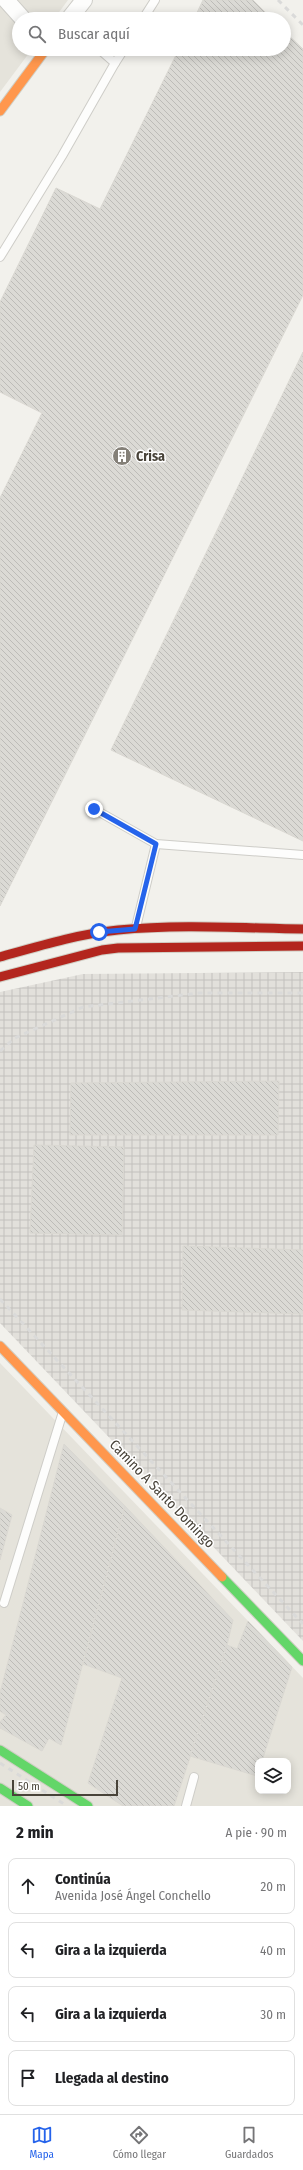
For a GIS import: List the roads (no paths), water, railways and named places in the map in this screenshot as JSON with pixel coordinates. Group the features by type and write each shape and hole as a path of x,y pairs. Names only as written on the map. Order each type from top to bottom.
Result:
{"main road":[{"path":"0,111 41,56"},
{"path":"0,957 62,940 99,932 135,929 303,929"},
{"path":"0,977 102,950 118,948 303,946"},
{"name":"Camino A Santo Domingo","path":"0,1346 303,1661"},
{"path":"0,1750 88,1806"},
{"path":"0,1788 28,1806"}],"street":[{"path":"6,0 17,12"},
{"path":"75,12 84,0"}],"lane":[{"path":"147,12 155,0"},
{"path":"107,56 115,63"},
{"path":"0,257 62,156 120,56"},
{"path":"94,809 156,844 303,855"},
{"path":"135,929 156,844"},
{"path":"4,1603 63,1412"},
{"path":"186,1806 194,1777"}],"railway":[{"path":"278,0 290,12"},
{"path":"291,13 303,25"},
{"path":"0,1051 15,1038 83,1007 199,993 303,993"},
{"path":"0,1299 303,1624"},
{"path":"0,1763 67,1806"}],"place":[{"name":"Crisa","path":"122,456"}]}
